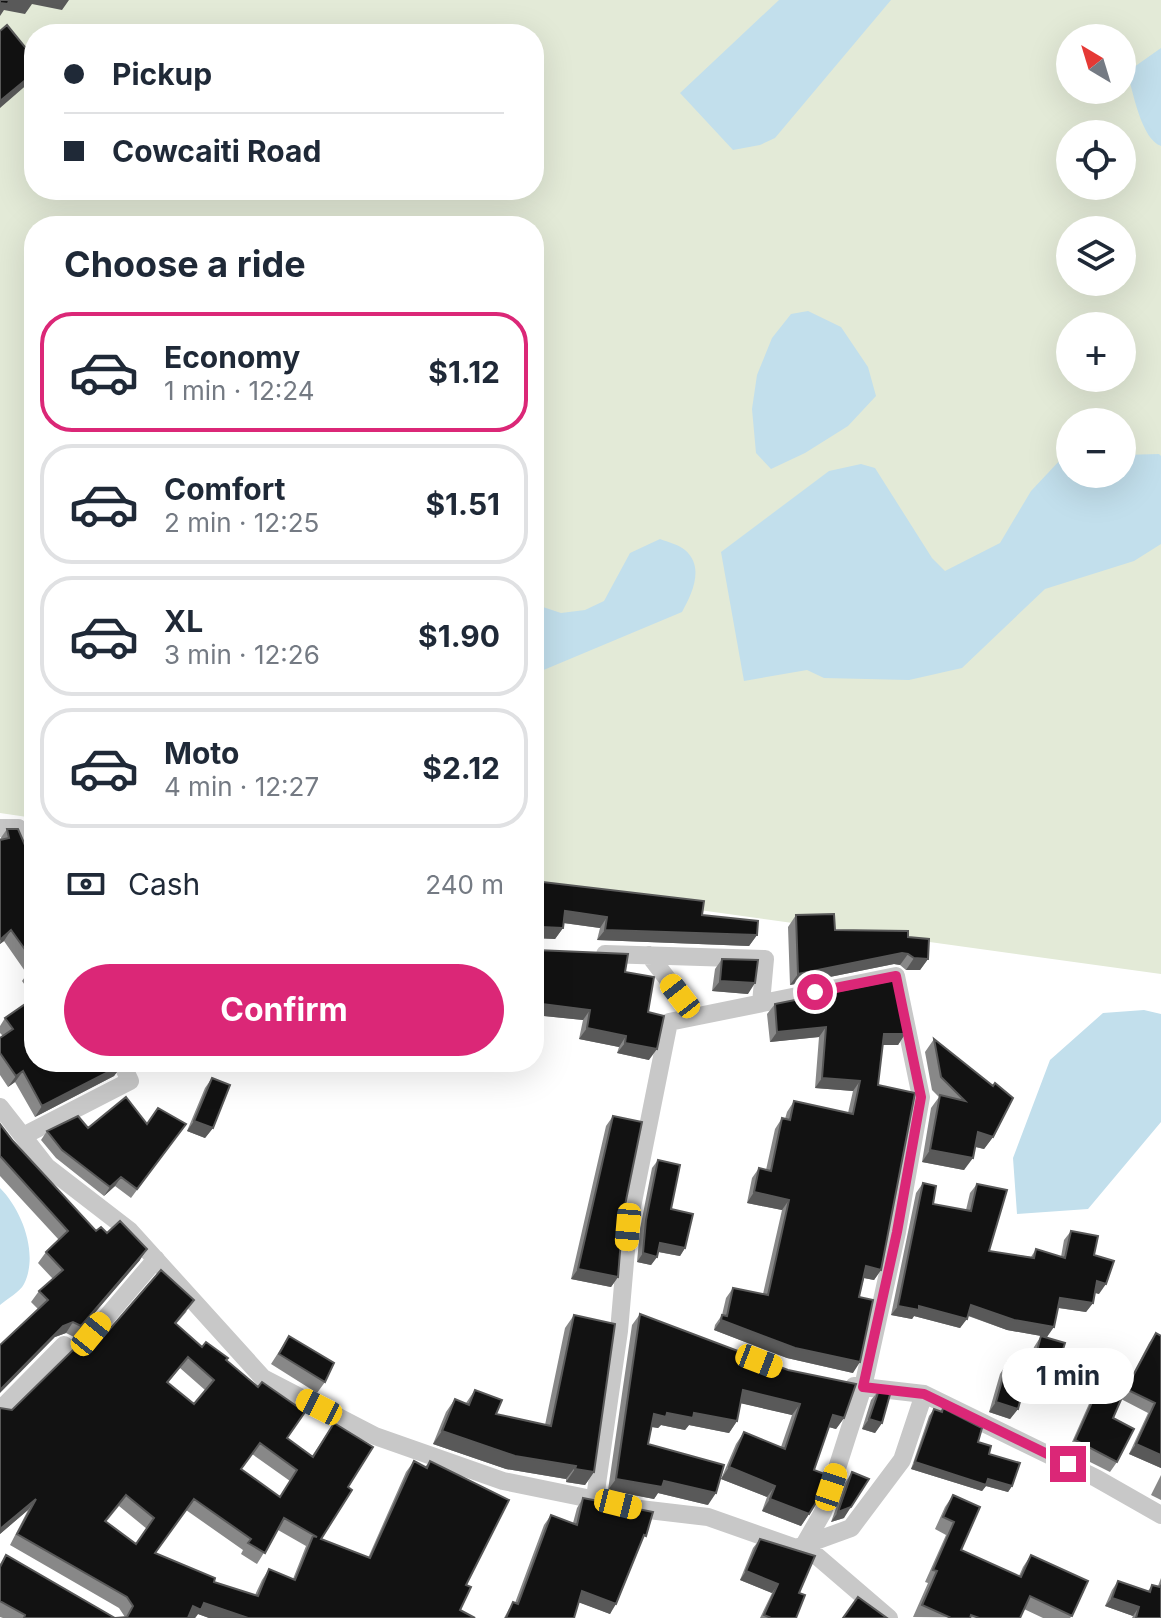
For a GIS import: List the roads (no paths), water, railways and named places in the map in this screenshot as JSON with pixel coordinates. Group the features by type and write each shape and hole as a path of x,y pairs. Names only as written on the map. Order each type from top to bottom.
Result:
{"street":[{"path":"0,828 18,828 24,842"},
{"path":"591,953 765,959 761,1003"},
{"path":"649,955 696,1016"},
{"path":"595,1498 628,1310 628,1227 669,1022 896,976 921,1097 897,1232 863,1387 823,1512 804,1545"},
{"path":"23,1136 130,1081 126,1072"},
{"path":"0,1107 47,1167 130,1231 263,1378 375,1436 503,1481 640,1509 708,1517 796,1548 851,1528 902,1460 924,1394"},
{"path":"0,1410 64,1345 75,1354 156,1259"},
{"path":"837,1382 924,1394 1096,1478 1161,1515"},
{"path":"804,1545 889,1618"}],"water":[{"path":"779,0 891,0 775,138 760,145 733,150 680,93"},
{"path":"1161,48 1161,146 1148,134 1136,104 1136,66"},
{"path":"808,311 841,327 868,367 876,396 848,426 805,453 771,469 756,453 752,409 757,375 772,338 791,314"},
{"path":"1136,455 1161,456 1161,544 1134,561 1045,589 962,668 909,680 824,678 807,670 744,681 721,552 829,471 861,464 875,468 932,558 945,571 1000,543 1031,491 1056,464 1056,488 1136,488"},
{"path":"660,539 685,550 694,564 695,581 682,612 544,670 544,607 561,613 585,610 604,601 630,553"},
{"path":"1144,1010 1161,1014 1161,1122 1088,1209 1017,1214 1013,1158 1050,1060 1103,1013"},
{"path":"0,1188 21,1220 30,1259 24,1284 0,1305"}]}
